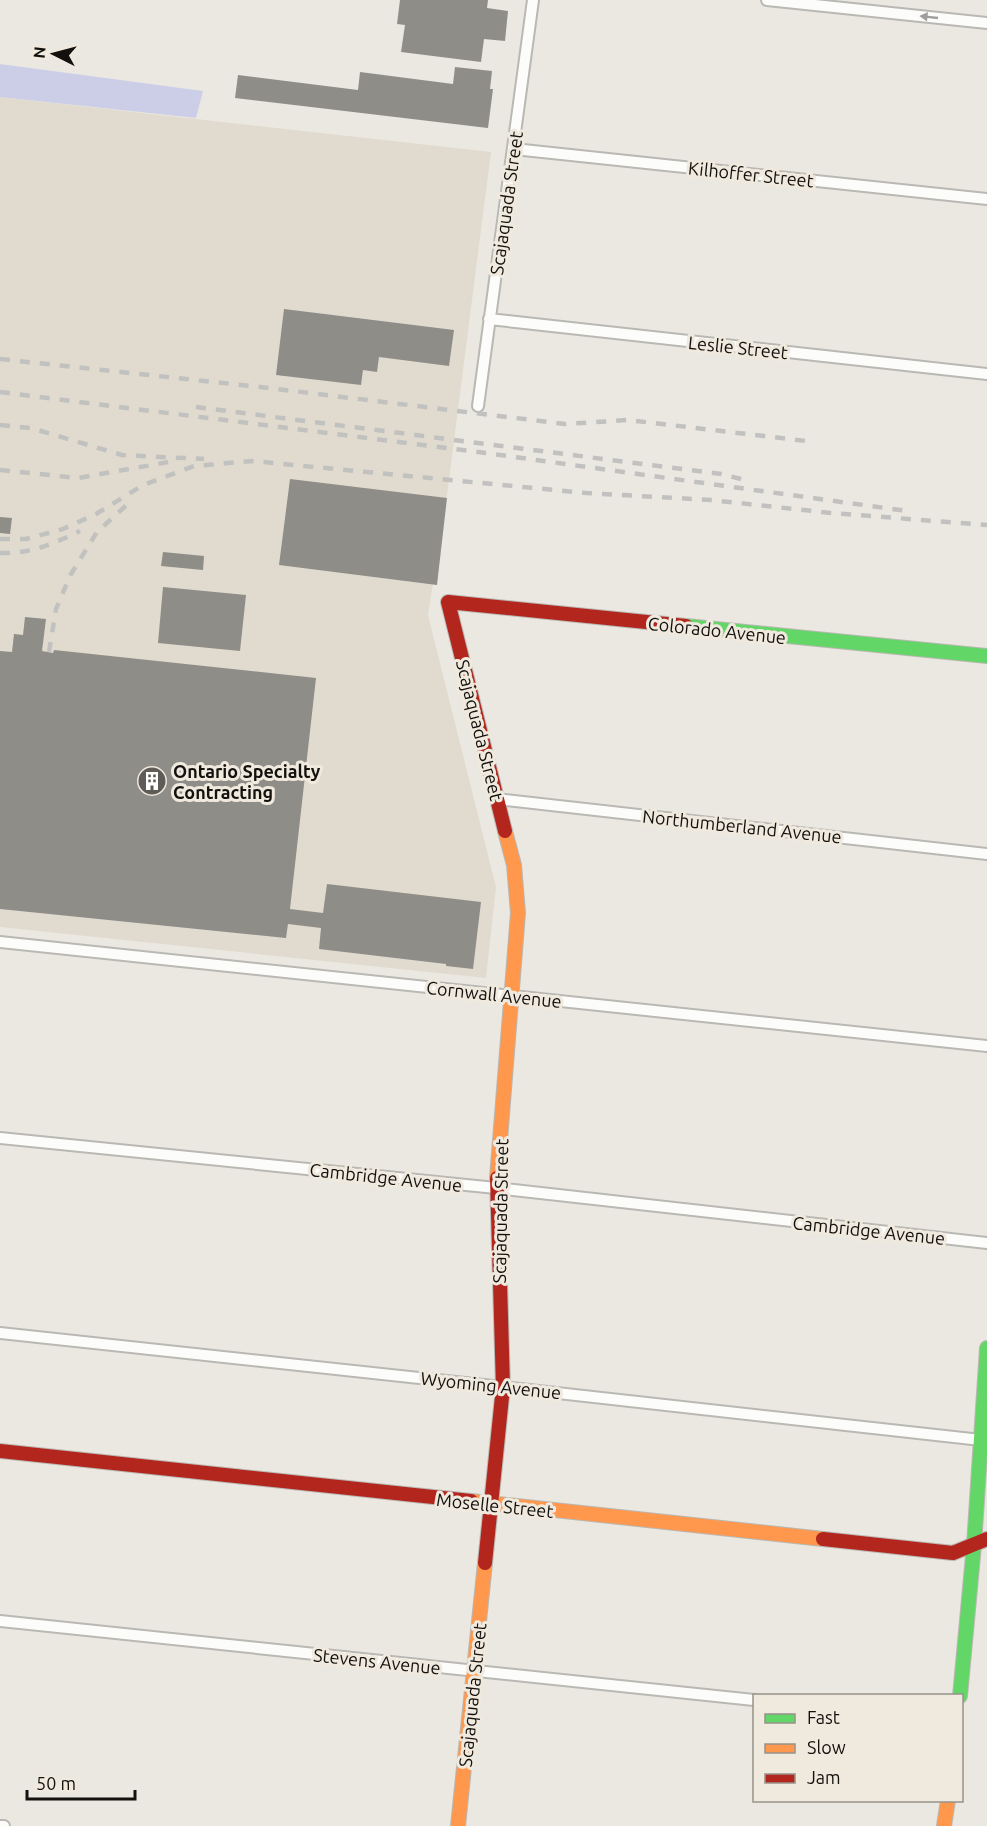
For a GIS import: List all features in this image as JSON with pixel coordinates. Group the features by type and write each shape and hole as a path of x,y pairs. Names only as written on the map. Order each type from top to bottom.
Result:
{"street":[{"name":"Scajaquada Street","path":"478,406 533,0"},
{"path":"767,0 987,23"},
{"name":"Kilhoffer Street","path":"514,149 987,199"},
{"name":"Leslie Street","path":"489,319 987,374"},
{"name":"Scajaquada Street","path":"447,602 516,880 518,913 496,1188 503,1387 458,1826"},
{"name":"Colorado Avenue","path":"447,602 987,656"},
{"name":"Northumberland Avenue","path":"497,799 987,854"},
{"name":"Cornwall Avenue","path":"0,942 987,1046"},
{"name":"Cambridge Avenue","path":"0,1138 496,1188 987,1243"},
{"name":"Wyoming Avenue","path":"0,1333 981,1440"},
{"path":"960,1694 981,1542 981,1440 987,1347"},
{"name":"Moselle Street","path":"0,1451 953,1553 981,1542"},
{"name":"Stevens Avenue","path":"0,1621 753,1700"},
{"path":"944,1826 948,1802"}],"shaded area":[{"path":"0,64 203,91 196,118 0,97"},
{"path":"0,97 491,152 447,495 428,615 496,887 486,978 0,927"}],"building":[{"path":"400,0 488,0 487,8 508,11 505,41 484,39 481,62 401,52 405,25 397,24"},
{"path":"455,67 492,71 490,89 493,89 488,128 235,98 238,75 358,90 360,72 453,84"},
{"path":"284,309 454,330 449,366 379,357 377,372 363,370 361,385 276,375"},
{"path":"290,479 447,498 437,585 279,565"},
{"path":"0,517 12,518 10,534 0,533"},
{"path":"163,552 204,556 203,570 161,566"},
{"path":"163,587 246,595 240,651 158,643"},
{"name":"Ontario Specialty Contracting","path":"25,617 46,619 42,651 53,653 54,650 316,678 290,909 323,913 327,884 481,902 473,969 319,949 321,928 288,924 286,938 0,909 0,651 12,652 14,634 23,635"}],"railway":[{"path":"0,359 260,387 565,424 628,420 806,441"},
{"path":"0,392 471,451 907,511"},
{"path":"196,407 721,474 749,481"},
{"path":"0,425 31,428 122,455 204,459"},
{"path":"0,539 26,539 63,529 96,514 143,485 194,466 252,461 586,493 711,500 831,513 987,525"},
{"path":"0,470 78,478 169,462"},
{"path":"49,652 56,609 71,574 97,532 131,501"},
{"path":"0,553 21,552 41,547 80,531"}],"traffic: fast":[{"path":"686,626 987,656"},
{"path":"960,1694 974,1545 987,1348"}],"traffic: slow":[{"path":"497,1178 518,913 514,865 505,831"},
{"path":"471,1501 823,1539"},
{"path":"458,1826 485,1563"},
{"path":"944,1826 948,1802"}],"traffic: jam":[{"path":"505,831 448,602 686,626"},
{"path":"485,1563 503,1387 497,1178"},
{"path":"0,1451 471,1501"},
{"path":"823,1539 953,1553 987,1539"}],"place":[{"name":"Ontario Specialty Contracting","path":"152,781"}]}
